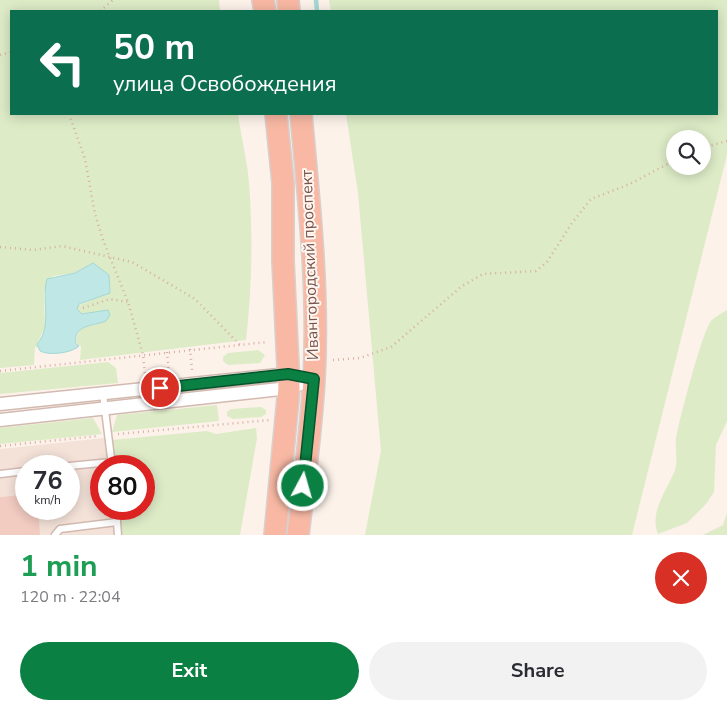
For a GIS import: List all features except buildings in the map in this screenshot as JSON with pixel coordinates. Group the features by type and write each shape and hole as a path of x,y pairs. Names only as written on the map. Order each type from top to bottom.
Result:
{"highway":[{"name":"Ивангородский проспект","path":"275,535 288,381 283,261 283,183 276,115"},
{"name":"Ивангородский проспект","path":"298,535 314,379 314,287 300,115"}],"street":[{"path":"0,404 103,394 314,379"},
{"path":"0,420 105,409 288,381"}],"lane":[{"path":"103,394 110,455"},
{"path":"0,474 15,472"},
{"path":"56,535 60,529 117,522 118,535"}],"path":[{"path":"101,10 113,0"},
{"path":"69,115 85,160 95,214 108,257 128,302 143,355 145,375"},
{"path":"711,145 727,141"},
{"path":"333,360 360,358 391,347 462,286 484,274 536,271 547,262 572,223 591,199 630,184 666,165"},
{"path":"0,247 33,250 62,246 132,262 195,299 240,345"},
{"path":"83,308 110,299 128,302"},
{"path":"0,371 267,342"},
{"path":"190,349 192,370"},
{"path":"167,352 169,373"},
{"path":"0,446 275,419"}],"shaded area":[{"path":"113,437 115,455 90,455 90,520 123,520 125,535 0,535 0,449"}],"green space":[{"path":"0,0 219,0 220,10 10,10 10,115 238,115 248,173 251,222 251,281 246,340 80,360 81,346 77,344 77,335 84,327 96,325 104,312 82,314 79,313 77,306 110,292 109,275 93,264 75,273 53,276 44,292 45,327 37,344 38,348 35,347 34,365 0,368"},
{"path":"329,0 727,0 727,155 632,535 365,535 381,451 358,193 346,115 718,115 718,10 331,10"},
{"path":"727,310 727,421 716,445 714,492 706,504 687,523 658,534 656,526 657,509 675,470 676,439 697,358 711,321"},
{"path":"258,350 265,355 260,363 228,365 223,361 223,357 228,353"},
{"path":"108,362 116,368 118,383 0,394 0,373"},
{"path":"217,405 219,421 112,432 117,415"},
{"path":"261,407 266,410 266,414 261,417 233,419 227,416 227,412 231,409"},
{"path":"93,418 102,434 0,444 0,428"},
{"path":"256,428 257,438 240,535 121,535 119,520 155,520 155,455 113,455 112,440 207,431 216,434"},
{"path":"727,513 727,535 703,535 723,525"}],"water":[{"path":"93,263 109,275 110,293 79,304 77,309 82,314 108,310 110,315 106,321 81,329 77,333 76,344 79,346 76,348 66,352 54,353 40,351 37,344 42,337 46,321 47,279 75,273"}],"waterway":[{"path":"316,0 317,10"}],"route":[{"path":"160,388 288,374 314,379 303,486"}]}
